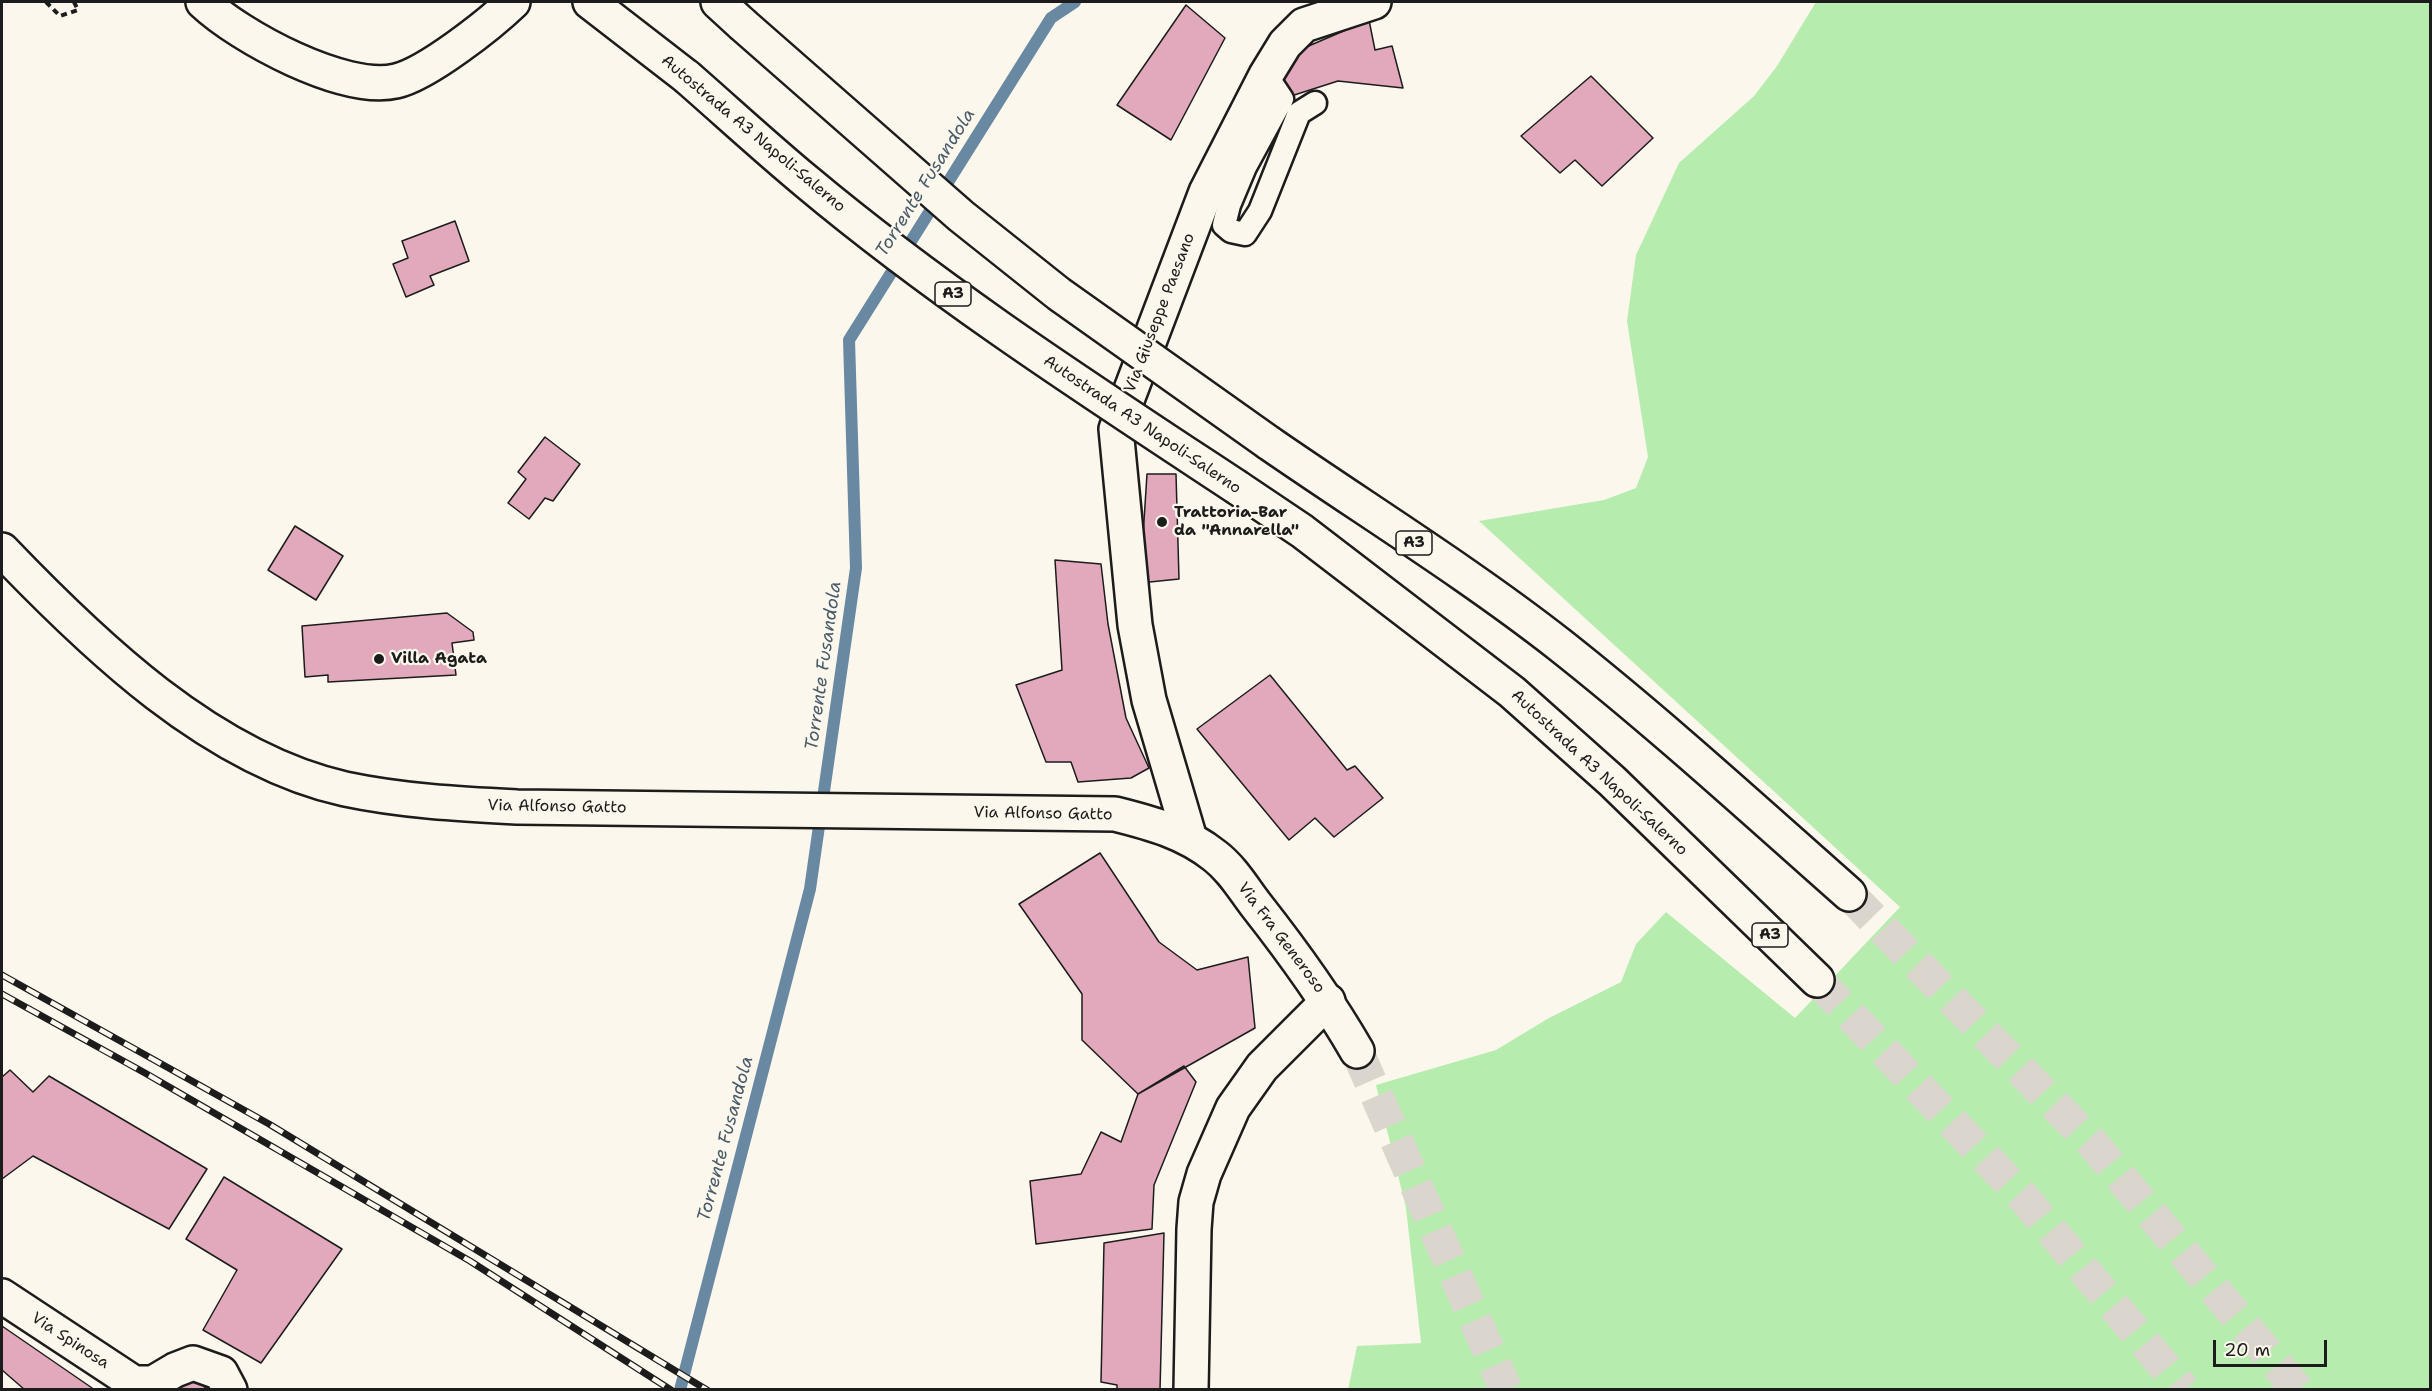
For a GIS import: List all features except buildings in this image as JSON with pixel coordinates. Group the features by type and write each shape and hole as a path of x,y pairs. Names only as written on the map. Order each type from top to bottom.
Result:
{"main road":[{"path":"203,2 230,23 310,66 376,84 400,80 419,71 513,2"},
{"name":"Autostrada A3 Napoli-Salerno","path":"590,2 687,77 808,183 923,273 1032,350 1302,531 1512,692 1612,781 1817,980"},
{"name":"A3","path":"718,2 842,114 970,224 1059,294 1269,443 1478,585 1558,644 1628,700 1849,894"},
{"name":"Via Giuseppe Paesano","path":"1190,839 1149,700 1135,625 1116,429 1206,192 1266,75 1285,44 1304,25 1374,2"},
{"name":"Via Alfonso Gatto","path":"2,550 90,640 206,728 273,764 343,788 426,802 517,807 1115,814 1157,824 1190,839"},
{"name":"Via Fra Generoso","path":"1190,839 1216,856 1236,877 1328,1000 1357,1051"},
{"path":"1191,1389 1194,1229 1196,1202 1204,1174 1233,1108 1262,1067 1328,1000"},
{"name":"Via Spinosa","path":"2,1296 134,1383 153,1383 193,1363 221,1373 230,1389"},
{"path":"2,1313 108,1389"}],"lane":[{"path":"1266,75 1282,99 1229,205 1224,225 1232,231 1245,234 1260,211 1299,113 1315,103"}],"path":[{"path":"46,2 60,16 78,10 74,2"}],"green space":[{"path":"1816,2 2430,2 2430,1389 1348,1390 1357,1346 1421,1343 1406,1208 1376,1085 1496,1050 1549,1018 1621,982 1636,944 1666,912 1795,1018 1900,907 1479,521 1604,500 1636,488 1648,457 1627,321 1636,255 1679,163 1754,96 1777,66"}],"waterway":[{"name":"Torrente Fusandola","path":"680,1390 810,889 856,568 849,340 1051,18 1075,2"}],"tunnel":[{"path":"1849,894 2093,1144 2298,1390"},
{"path":"1817,980 2024,1198 2184,1390"},
{"path":"1357,1051 1506,1390"}],"railway":[{"path":"2,975 269,1124 707,1390"},
{"path":"2,994 145,1073 470,1261 671,1390"}],"place":[{"name":"Trattoria-Bar da \"Annarella\"","path":"1162,522"},
{"name":"Villa Agata","path":"379,659"}]}
